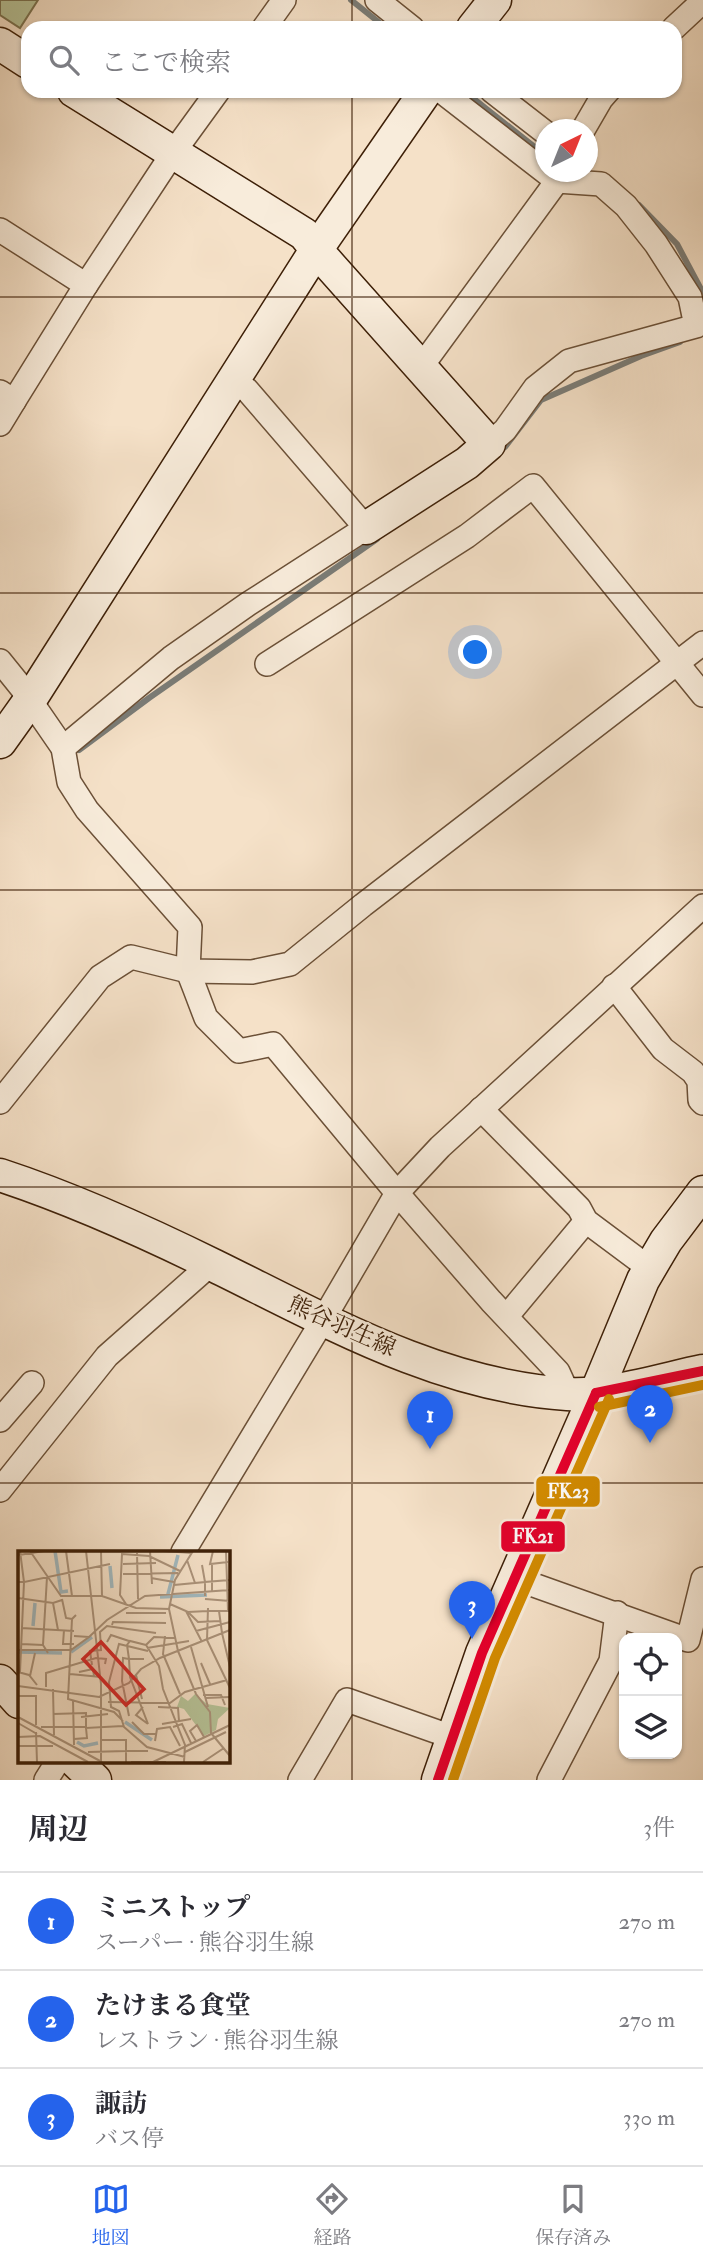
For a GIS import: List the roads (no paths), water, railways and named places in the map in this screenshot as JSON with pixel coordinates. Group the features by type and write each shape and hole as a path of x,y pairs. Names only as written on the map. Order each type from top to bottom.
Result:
{"street":[{"path":"269,21 284,0"},
{"path":"377,0 403,21"},
{"path":"478,21 495,0"},
{"path":"682,21 703,1"},
{"path":"0,44 21,58"},
{"path":"85,98 304,234 489,444"},
{"path":"0,424 7,397 213,98"},
{"path":"0,742 30,700 316,250 421,98"},
{"path":"451,98 535,159"},
{"path":"501,98 535,125"},
{"path":"589,119 602,98"},
{"path":"421,367 555,182"},
{"path":"63,748 171,658 248,604 467,463 505,430 535,388 569,361 696,326 690,297 656,244 626,206 601,184 590,182"},
{"path":"0,230 86,285"},
{"path":"233,380 247,390 366,528"},
{"path":"267,664 467,537 533,486 703,695"},
{"path":"0,1102 100,977 131,957 188,971 252,972 290,964 703,643"},
{"path":"0,661 63,748 69,782 87,810 190,927 188,971 206,1018 239,1051 274,1044 397,1193 491,1301 558,1372 582,1393"},
{"path":"184,1551 397,1193 440,1147 703,906"},
{"path":"614,986 663,1049 693,1072 699,1081 700,1100 703,1103"},
{"path":"481,1109 579,1208 586,1221 649,1268"},
{"name":"熊谷羽生線","path":"0,1175 32,1185 211,1264 323,1320 450,1373 503,1385 582,1393 703,1371"},
{"path":"438,1780 482,1653 514,1578 582,1393 649,1268 703,1192"},
{"path":"507,1316 586,1221"},
{"path":"0,1490 107,1356 211,1264"},
{"path":"0,1420 32,1383"},
{"path":"514,1578 688,1640 703,1579"},
{"path":"549,1780 611,1661 617,1613"},
{"path":"0,1681 18,1701"},
{"path":"300,1780 347,1700 452,1737"},
{"path":"46,1780 57,1762"},
{"path":"76,1762 94,1780"}],"waterway":[{"path":"351,0 377,21"},
{"path":"473,98 535,147"},
{"path":"639,205 677,244 703,293"},
{"path":"500,451 541,400 680,342"},
{"path":"79,750 377,539"}],"place":[{"name":"たけまる食堂","path":"650,1443"},
{"name":"ミニストップ","path":"430,1449"},
{"name":"諏訪","path":"472,1639"}]}
